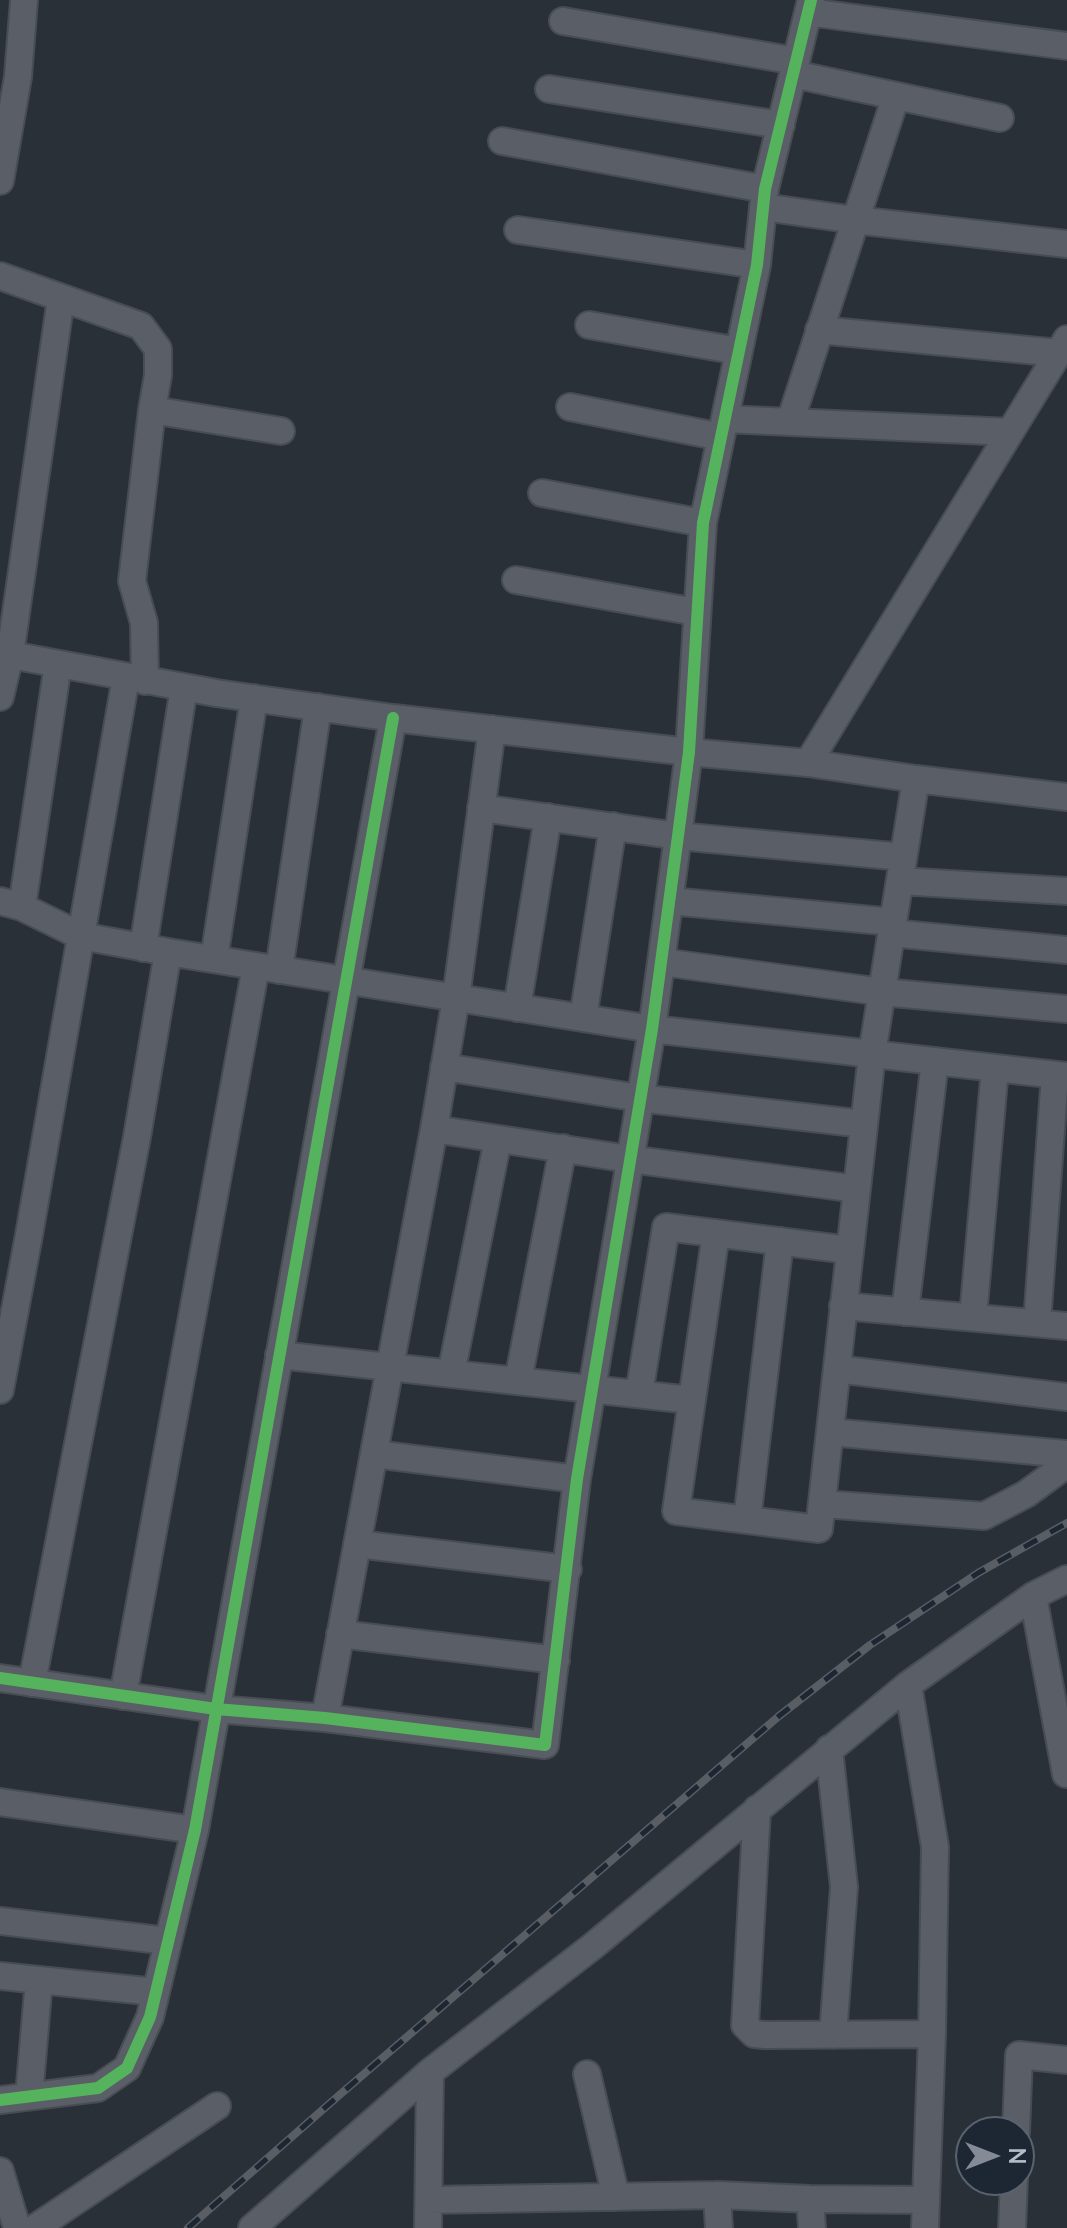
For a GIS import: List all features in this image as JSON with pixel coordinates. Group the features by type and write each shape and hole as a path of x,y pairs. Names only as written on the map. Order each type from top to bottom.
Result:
{"street":[{"path":"0,1678 216,1709 325,1718 545,1745 577,1479 652,1029 670,901 689,752 703,523 757,265 764,198 809,6 1067,46"},
{"path":"0,181 18,77 16,14"},
{"path":"563,21 795,68 896,96 1000,118"},
{"path":"549,89 781,125"},
{"path":"790,422 896,96"},
{"path":"502,141 855,220 1067,244"},
{"path":"518,230 757,265"},
{"path":"0,276 141,326 158,349 158,375 132,581 144,623 136,679 81,936 0,1390"},
{"path":"0,697 61,298"},
{"path":"589,325 739,351"},
{"path":"808,763 1010,432 1060,361 819,330"},
{"path":"570,407 723,428 790,422 1010,432"},
{"path":"152,410 281,431"},
{"path":"542,493 703,523"},
{"path":"516,580 696,612"},
{"path":"5,654 184,687 393,718 808,763 1067,797"},
{"path":"58,664 11,904 81,936 156,950 652,1029 1061,1075 1037,1323"},
{"path":"32,1683 137,1137 184,687"},
{"path":"214,959 254,698"},
{"path":"123,1696 318,707"},
{"path":"0,2100 98,2088 127,2068 150,2017 195,1830 393,718"},
{"path":"325,1718 434,1129 456,998 492,729"},
{"path":"716,1233 676,1511 819,1529 872,1054 916,779"},
{"path":"481,808 1067,891"},
{"path":"517,1008 548,817"},
{"path":"583,1018 613,826"},
{"path":"670,901 1067,950"},
{"path":"662,962 882,992 1067,1009"},
{"path":"905,1312 935,1061"},
{"path":"444,1067 639,1098 864,1124"},
{"path":"973,1317 995,1068"},
{"path":"434,1129 857,1189"},
{"path":"451,1374 498,1139"},
{"path":"518,1381 563,1148"},
{"path":"639,1394 666,1227 849,1250"},
{"path":"747,1520 780,1241"},
{"path":"843,1306 1067,1326"},
{"path":"279,1355 691,1400"},
{"path":"837,1369 1067,1397"},
{"path":"823,1504 984,1516 1026,1494 1066,1465 1067,1456 830,1432"},
{"path":"374,1454 577,1479"},
{"path":"357,1544 568,1569"},
{"path":"252,2228 430,2072 593,1946 908,1685 1033,1596 1067,1579"},
{"path":"1033,1596 1066,1774"},
{"path":"340,1634 556,1660"},
{"path":"908,1685 935,1847 925,2228"},
{"path":"829,1749 844,1887 833,2035"},
{"path":"0,1802 195,1830"},
{"path":"757,1809 745,2025 754,2034 765,2035 932,2034"},
{"path":"0,1921 168,1941"},
{"path":"0,1976 156,1992"},
{"path":"29,2096 39,1980"},
{"path":"1017,2116 1019,2055 1067,2060"},
{"path":"428,2228 430,2072"},
{"path":"587,2074 616,2197"},
{"path":"35,2228 217,2106"},
{"path":"0,2171 17,2228"},
{"path":"429,2200 717,2195 925,2200"},
{"path":"717,2195 719,2228"},
{"path":"1012,2228 1013,2196"},
{"path":"810,2199 812,2228"}],"railway":[{"path":"188,2228 779,1716 870,1645 978,1573 1067,1523"}],"cycle path":[{"path":"0,1678 216,1709 325,1718 545,1745 577,1479 652,1029 689,752 703,523 757,265 765,189 811,0"},
{"path":"0,2100 98,2088 127,2068 150,2017 195,1830 393,718"}]}
